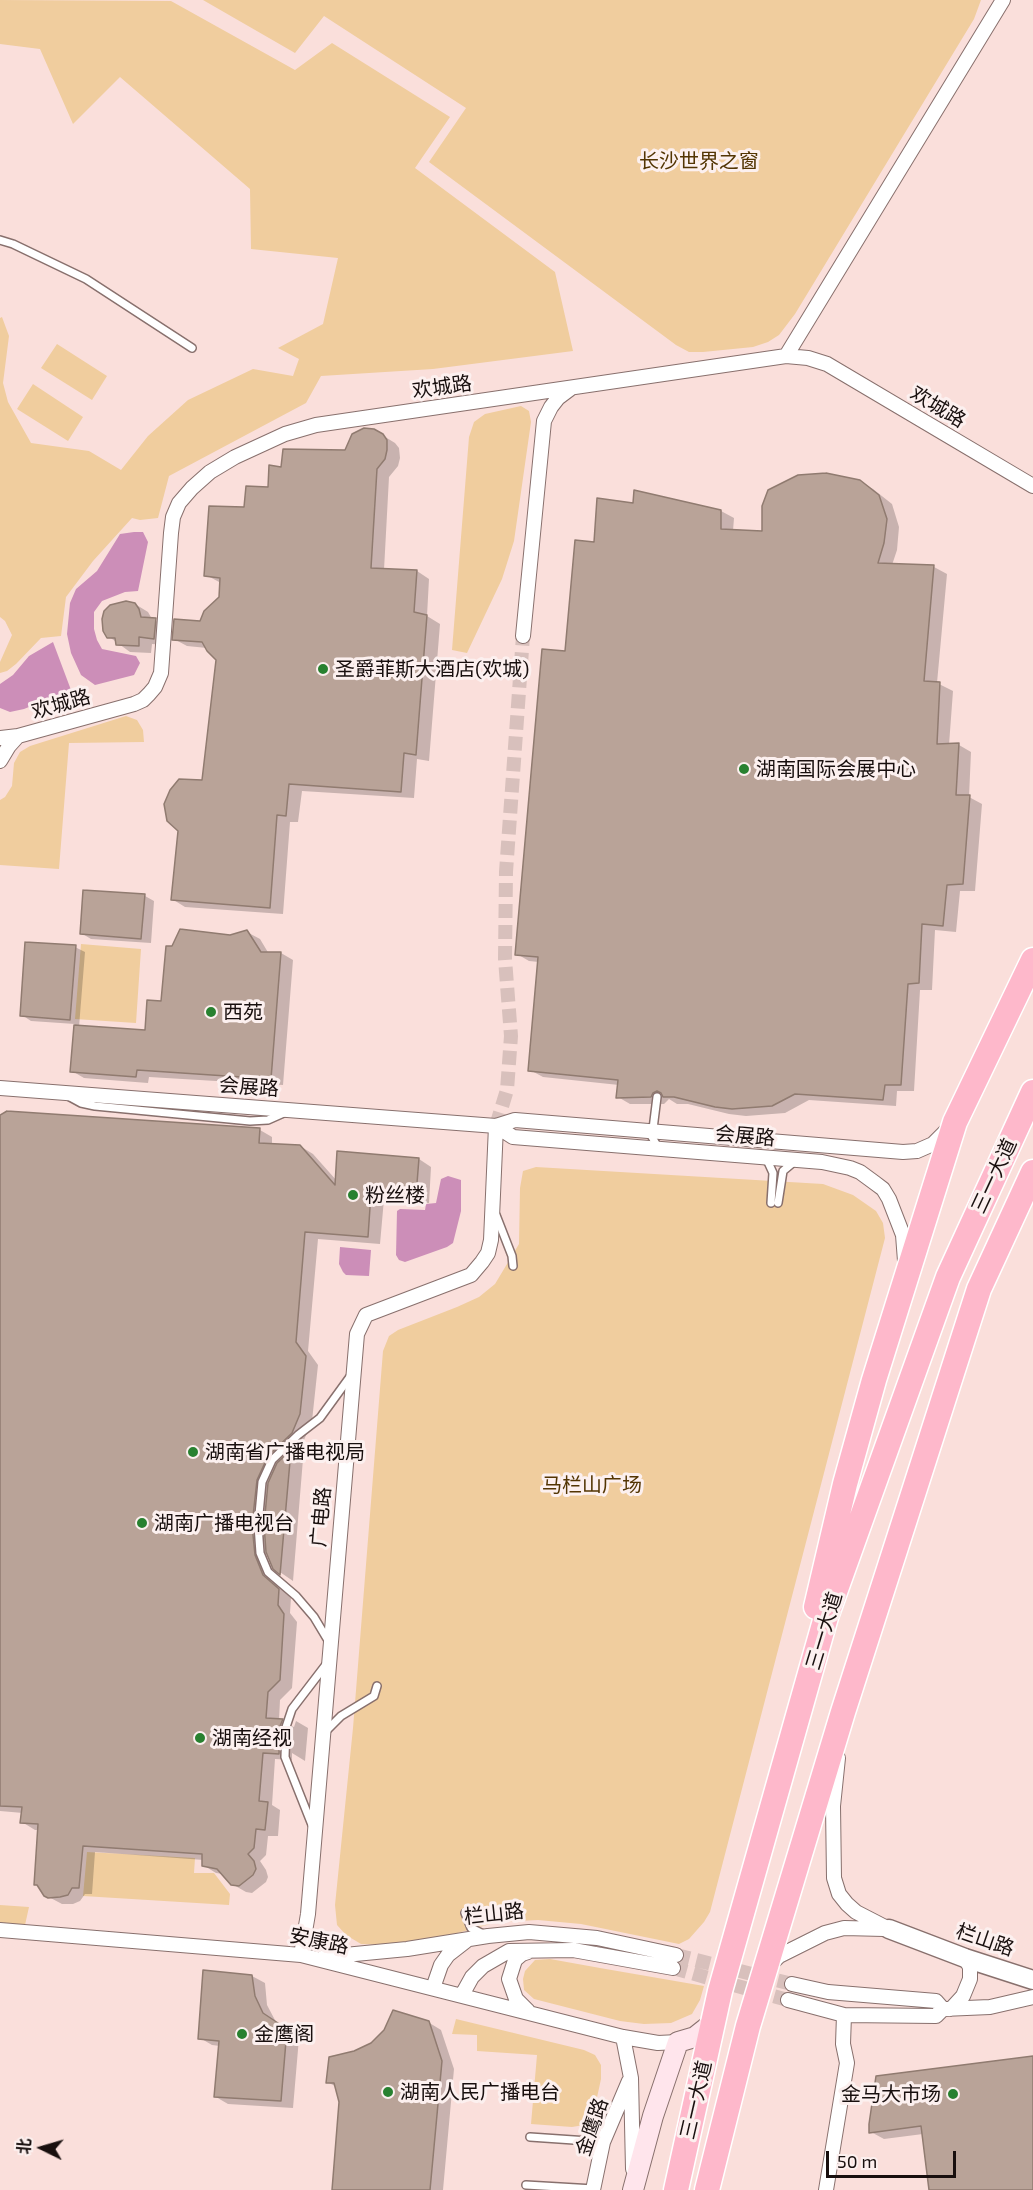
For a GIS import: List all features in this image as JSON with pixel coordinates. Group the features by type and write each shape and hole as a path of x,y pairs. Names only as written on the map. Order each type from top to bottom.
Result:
{"highway":[{"path":"739,1923 845,1484 902,1288 955,1122 1033,960"},
{"name":"三一大道","path":"675,2190 720,1991 826,1617 948,1277 1033,1092"},
{"name":"三一大道","path":"707,2190 748,2026 843,1712 980,1289 1033,1172"}],"main road":[{"path":"632,2190 653,2116 678,2042 695,2037 714,2022"}],"street":[{"path":"786,356 1003,0"},
{"name":"欢城路","path":"0,738 18,736 143,700 155,687 161,673 173,517 179,503 210,472 253,447 316,425 786,356 808,358 827,364 1033,486"},
{"path":"523,636 544,421 550,407 573,387"},
{"path":"0,761 18,736"},
{"name":"会展路","path":"0,1088 496,1126 516,1120 654,1134 917,1151 933,1144 955,1122"},
{"name":"会展路","path":"496,1126 513,1137 641,1147 654,1134"},
{"name":"广电路","path":"301,1955 308,1914 357,1334 366,1315 471,1275 488,1253 493,1206 496,1126"},
{"name":"会展路","path":"654,1134 755,1157 834,1164 860,1172 883,1189 890,1200 903,1235 905,1270 902,1288"},
{"name":"栏山路","path":"843,1712 833,1806 834,1878 839,1894 856,1912 889,1929 965,1958 1033,1980"},
{"name":"栏山路","path":"765,1970 778,1956 825,1933 844,1928 889,1929"},
{"name":"安康路","path":"0,1930 301,1955 623,2037 658,2043 678,2042"},
{"name":"栏山路","path":"316,1958 407,1949 488,1936 553,1933 597,1938 674,1962 573,1950 509,1951 483,1966 472,1977 462,1995"},
{"path":"433,1988 441,1965 448,1955 471,1938"},
{"path":"529,2012 516,1999 509,1978 515,1960 522,1954 533,1950"},
{"path":"788,2000 844,2014 936,2016 963,1996 970,1979 970,1967 965,1958"},
{"path":"792,1984 828,1992 936,2001 947,2009 990,2007 1033,1997"},
{"path":"826,2190 847,2063 843,2044 844,2014"},
{"path":"623,2037 631,2078 634,2145 632,2190"},
{"name":"金鹰路","path":"593,2190 603,2142 631,2078"}],"lane":[{"path":"0,240 14,244 86,279 192,348"},
{"path":"654,1134 657,1097"},
{"path":"755,1157 768,1162 773,1173 775,1203 783,1171 796,1160"},
{"path":"493,1206 512,1256 513,1266"},
{"path":"330,1644 314,1617 296,1596 268,1572 260,1553 258,1525 262,1482 272,1460 320,1418 352,1374"},
{"path":"315,1833 285,1757 285,1744 288,1718 292,1709 329,1661"},
{"path":"322,1736 341,1716 374,1696 377,1686"},
{"path":"465,1913 471,1928 488,1936"},
{"path":"530,2137 603,2142"},
{"path":"526,2185 593,2190"}],"green space":[{"path":"0,0 171,1 295,70 332,43 450,117 415,168 555,272 573,351 433,369 321,376 306,403 169,476 158,518 140,520 132,518 93,561 66,597 61,636 41,638 16,664 0,673 0,662 12,635 5,621 0,617 0,318 2,317 9,336 3,383 8,402 31,443 89,451 121,470 148,436 188,400 253,369 293,376 299,359 278,348 323,324 338,258 251,249 250,189 120,77 73,124 40,49 0,44"},
{"name":"长沙世界之窗","path":"203,0 981,0 974,19 795,314 779,335 753,347 689,352 676,345 429,162 466,108 324,16 295,53"},
{"path":"57,344 107,376 92,400 41,368"},
{"path":"33,384 83,417 68,441 17,409"},
{"path":"521,406 529,411 531,422 514,541 502,579 467,653 452,650 469,437 474,422 485,414"},
{"path":"126,716 137,720 143,730 144,742 69,743 59,869 0,865 0,800 5,797 12,786 14,763 20,752 30,746"},
{"path":"81,944 141,949 136,1023 75,1019"},
{"name":"马栏山广场","path":"536,1167 823,1184 853,1195 876,1211 883,1223 885,1238 710,1912 704,1922 689,1939 679,1944 581,1924 538,1920 498,1922 450,1935 385,1945 361,1944 346,1935 337,1925 335,1905 353,1728 383,1351 389,1336 398,1330 479,1297 495,1284 519,1244 520,1188 523,1171"},
{"path":"87,1852 195,1858 194,1873 214,1873 230,1894 229,1905 83,1896"},
{"path":"0,1905 29,1907 25,1925 0,1923"},
{"path":"550,1959 704,1986 700,2000 692,2014 671,2023 644,2024 620,2021 534,1999 524,1990 525,1971 535,1960"},
{"path":"456,2019 584,2050 595,2055 601,2065 601,2079 593,2116 584,2125 572,2127 531,2124 537,2055 477,2051 477,2035 452,2034"}],"shaded area":[{"path":"143,532 148,542 138,591 125,592 102,601 94,612 94,629 102,649 136,656 140,663 134,675 95,685 81,675 71,653 67,634 70,603 76,589 97,571 120,534"},
{"path":"53,642 71,690 24,709 10,712 0,708 0,684 13,675 29,656"},
{"path":"448,1176 461,1180 461,1211 453,1243 405,1262 399,1260 396,1255 397,1211 400,1209 425,1210 426,1204 436,1203 441,1179"},
{"path":"340,1247 371,1250 369,1276 346,1275 343,1272 339,1264"}],"building":[{"name":"圣爵菲斯大酒店(欢城)","path":"364,428 374,429 383,434 387,440 385,459 377,469 371,568 417,570 414,612 427,615 416,755 404,753 401,792 289,784 286,816 277,815 270,908 171,900 178,831 167,821 164,804 170,790 179,779 202,780 216,660 202,642 172,640 174,619 200,621 204,611 219,597 220,578 204,576 209,506 244,507 246,486 268,487 269,465 281,467 283,449 345,450 352,434"},
{"name":"湖南国际会展中心","path":"826,473 860,480 879,495 887,519 884,543 878,563 934,565 924,681 940,682 937,744 959,743 956,795 970,795 963,884 947,885 943,926 922,924 919,983 908,984 901,1085 885,1085 883,1100 795,1094 772,1106 732,1109 674,1097 663,1097 657,1091 651,1097 616,1098 618,1080 528,1071 538,957 515,955 542,649 565,651 575,540 594,542 597,498 633,503 634,490 721,510 721,529 762,531 762,506 768,490 798,475"},
{"path":"126,601 135,603 141,617 156,618 154,639 139,637 139,646 116,645 115,638 107,638 103,631 104,611 110,605"},
{"path":"83,890 145,894 141,939 80,934"},
{"name":"西苑","path":"180,929 230,935 247,930 261,952 281,952 271,1079 137,1070 136,1077 70,1072 74,1025 145,1030 147,1000 161,1001 166,946 172,946"},
{"path":"25,942 76,945 70,1020 20,1016"},
{"name":"湖南广播电视台","path":"7,1111 260,1128 259,1143 300,1145 335,1185 337,1151 419,1158 416,1196 371,1193 368,1237 305,1232 296,1342 306,1356 300,1414 292,1433 268,1456 257,1480 252,1525 255,1555 263,1575 279,1589 278,1605 284,1614 280,1680 268,1692 266,1718 283,1719 280,1726 279,1754 263,1753 259,1801 268,1802 265,1830 256,1829 254,1848 248,1854 254,1861 256,1869 253,1875 239,1886 231,1885 217,1869 202,1866 202,1854 83,1846 79,1888 72,1888 68,1895 48,1898 37,1885 34,1885 38,1824 20,1823 22,1807 0,1806 0,1115"},
{"path":"291,1450 280,1575 273,1569 266,1552 264,1525 268,1483 277,1463"},
{"name":"金鹰阁","path":"203,1970 252,1975 255,1996 263,2013 287,2029 281,2101 214,2097 219,2041 198,2039"},
{"name":"湖南人民广播电台","path":"393,2010 429,2021 442,2061 430,2190 332,2190 339,2102 334,2083 326,2083 329,2057 354,2051 371,2043 384,2030"},
{"path":"1033,2056 1033,2190 929,2190 921,2126 869,2133 876,2076"}],"tunnel":[{"path":"496,1126 507,1090 511,1036 505,959 506,872 523,636"},
{"path":"676,1955 792,1984"},
{"path":"673,1968 788,2000"}],"place":[{"name":"圣爵菲斯大酒店(欢城)","path":"323,669"},
{"name":"湖南国际会展中心","path":"744,769"},
{"name":"西苑","path":"211,1012"},
{"name":"粉丝楼","path":"353,1195"},
{"name":"湖南省广播电视局","path":"193,1452"},
{"name":"湖南广播电视台","path":"142,1523"},
{"name":"湖南经视","path":"200,1738"},
{"name":"金鹰阁","path":"242,2034"},
{"name":"湖南人民广播电台","path":"388,2092"},
{"name":"金马大市场","path":"953,2094"}]}
